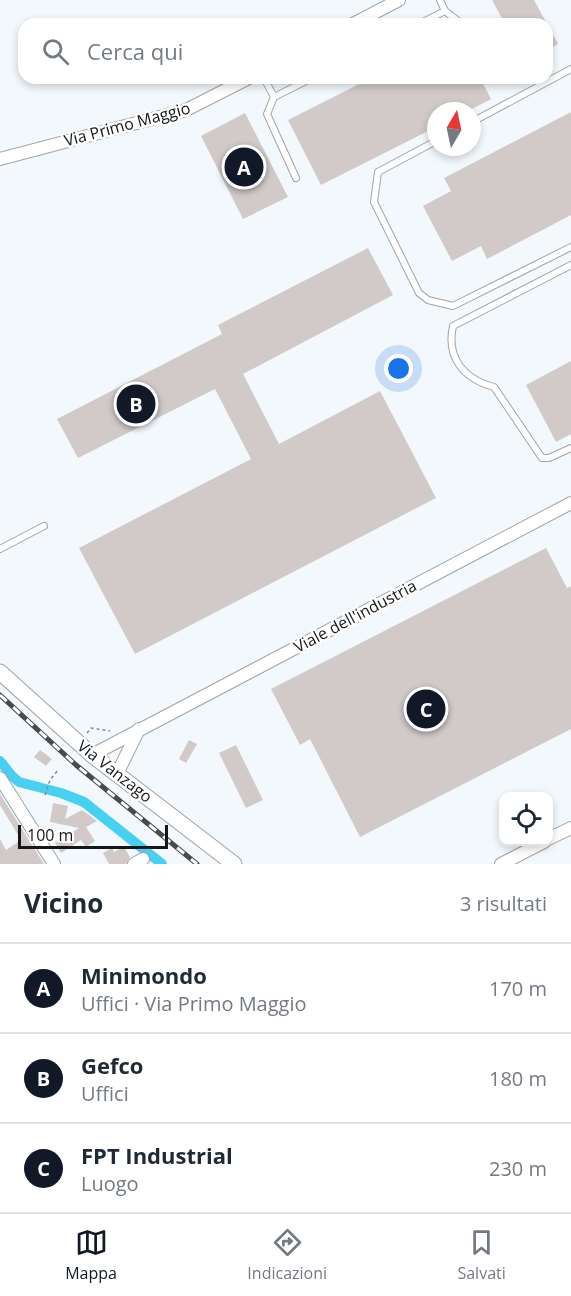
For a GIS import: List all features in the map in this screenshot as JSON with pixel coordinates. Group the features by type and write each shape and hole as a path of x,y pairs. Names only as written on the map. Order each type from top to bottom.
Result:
{"street":[{"path":"364,18 399,0"},
{"name":"Via Primo Maggio","path":"0,159 186,110 237,84"},
{"name":"Viale dell'industria","path":"92,755 571,503"},
{"name":"Via Vanzago","path":"0,672 92,755 234,864"},
{"path":"117,774 140,728"},
{"path":"0,778 54,864"},
{"path":"553,837 571,828"},
{"path":"501,864 536,846"}],"lane":[{"path":"440,0 445,11 454,18"},
{"path":"431,18 445,11"},
{"path":"553,79 571,69"},
{"path":"267,84 274,97"},
{"path":"296,178 267,114 274,97 300,84"},
{"path":"481,117 543,84"},
{"path":"427,146 378,172 374,202 419,292 428,300 453,306 571,247"},
{"path":"571,265 453,327 450,339 455,357 468,376 494,387 542,458 549,458 571,448"},
{"path":"0,549 44,526"}],"path":[{"path":"85,736 91,728 109,731"},
{"path":"45,795 47,786 59,769"}],"building":[{"path":"492,0 534,0 544,18 502,18"},
{"path":"553,35 558,44 553,47"},
{"path":"359,84 483,84 491,99 481,104 481,102 427,102 427,132 321,185 288,120"},
{"path":"571,112 571,215 487,259 481,246 452,261 423,206 451,191 444,178"},
{"path":"245,113 288,197 243,219 201,136"},
{"path":"368,248 393,295 243,374 279,444 380,391 436,498 135,654 79,548 251,459 215,389 78,458 57,419 222,334 218,325"},
{"path":"571,361 571,434 556,442 526,385"},
{"path":"546,548 567,588 571,586 571,729 360,837 310,739 300,745 271,689"},
{"path":"189,740 197,744 186,763 179,759"},
{"path":"236,745 263,800 246,808 219,753"},
{"path":"40,750 52,759 46,766 34,757"},
{"path":"0,794 44,864 0,864 0,839 6,850 21,840 0,805"},
{"path":"53,803 68,806 65,819 82,810 97,821 86,827 95,841 86,847 81,840 61,853 55,843 79,828 50,822"},
{"path":"124,847 130,857 126,864 109,864 103,853 112,848 114,852"}],"waterway":[{"path":"0,761 19,782 61,793 84,802 162,864"}],"railway":[{"path":"0,695 76,765 197,864"}],"place":[{"name":"Minimondo","path":"244,167"},
{"name":"Gefco","path":"136,404"},
{"name":"FPT Industrial","path":"426,709"}]}
